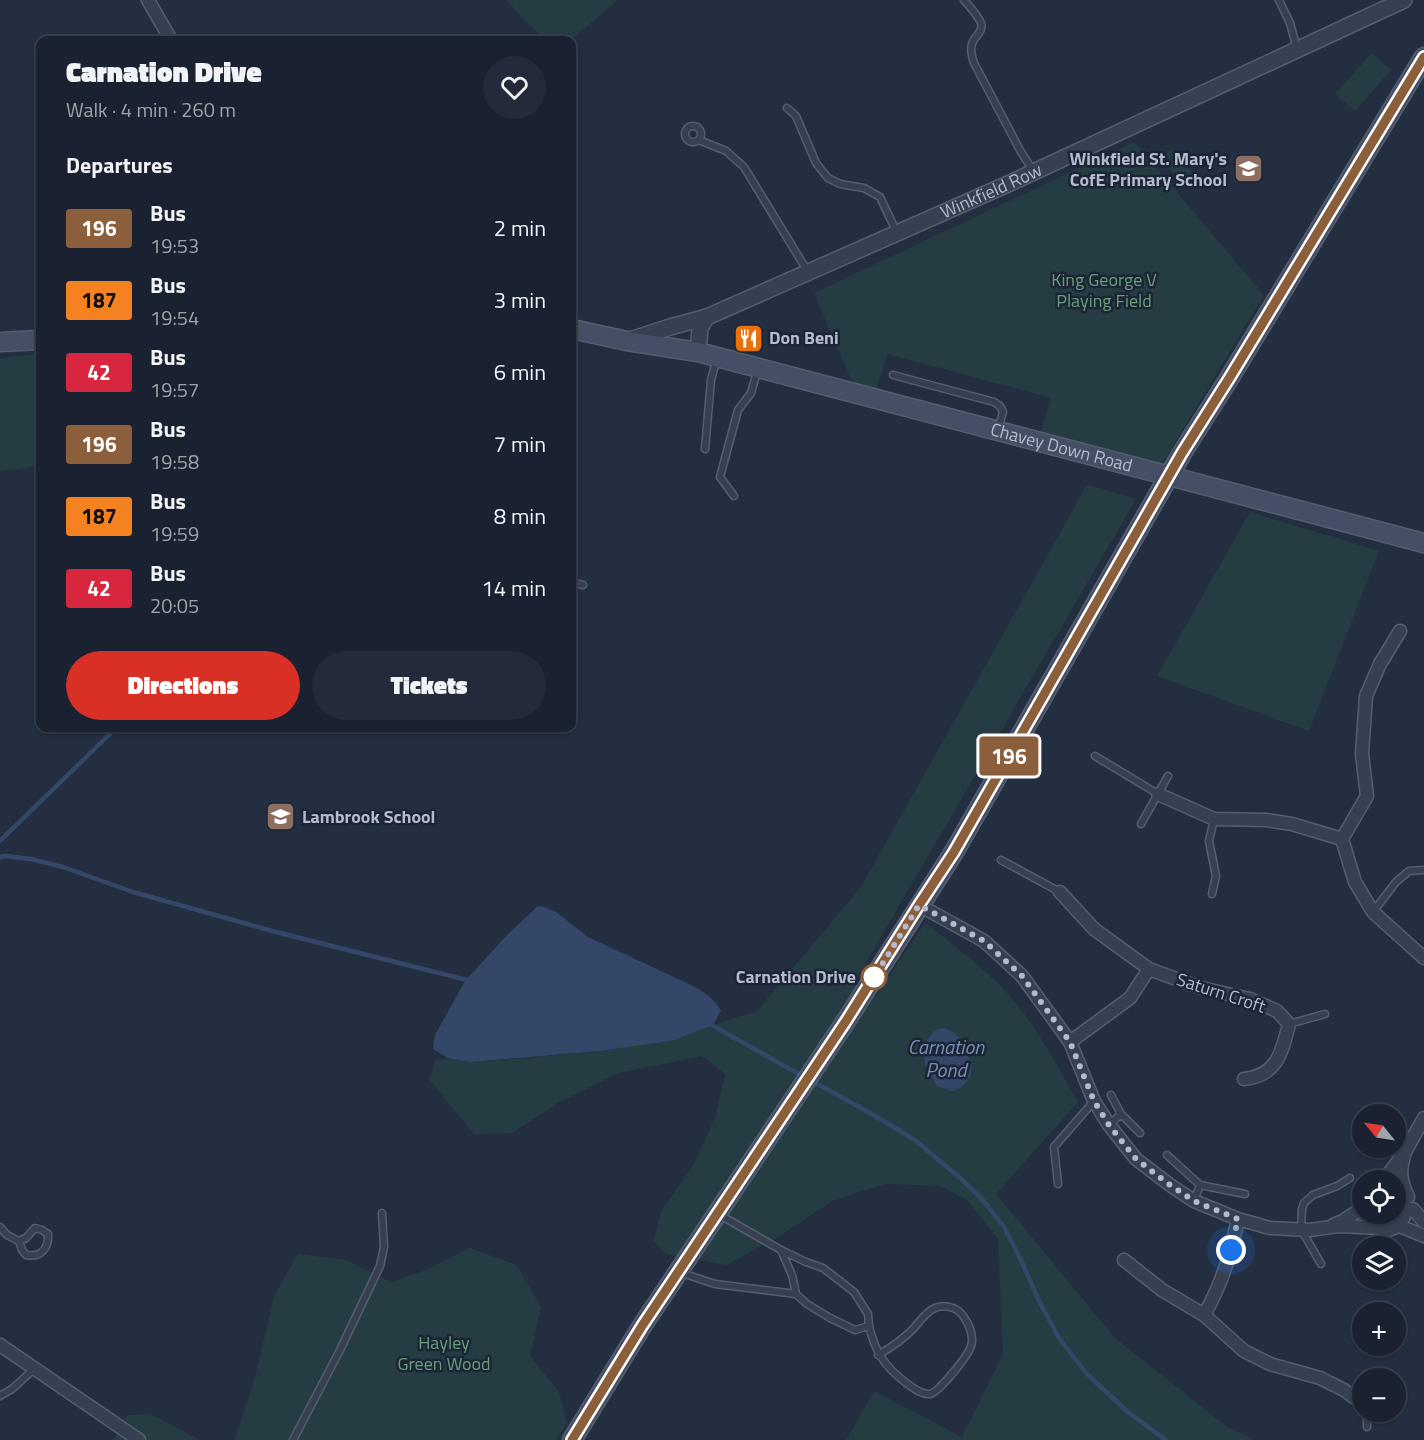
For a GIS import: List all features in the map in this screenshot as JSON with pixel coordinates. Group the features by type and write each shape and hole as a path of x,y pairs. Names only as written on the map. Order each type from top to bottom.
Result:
{"main road":[{"path":"572,1440 642,1326 846,1021 954,852 1186,444 1236,367 1424,57"},
{"path":"576,329 627,341 698,352"},
{"path":"0,342 36,340"},
{"name":"Chavey Down Road","path":"698,352 1424,543"}],"street":[{"path":"148,0 169,36"},
{"name":"Winkfield Row","path":"627,341 707,317 1034,172 1404,0"},
{"path":"698,352 700,328 707,317"},
{"path":"1400,631 1380,664 1366,696 1362,754 1367,796 1342,839 1355,882 1373,912 1424,958"},
{"path":"1158,794 1214,819 1266,820 1292,824 1342,839"},
{"name":"Saturn Croft","path":"1060,892 1094,928 1149,969 1202,988 1250,999 1277,1011 1290,1024"},
{"path":"919,905 984,941 1022,976 1070,1042 1094,1101 1109,1125 1136,1159 1170,1185 1194,1201 1238,1219 1270,1228 1353,1226 1381,1228"},
{"path":"1070,1042 1130,998 1149,969"},
{"path":"1244,1079 1256,1078 1275,1064 1281,1054 1290,1024"},
{"path":"1406,1150 1424,1118"},
{"path":"1375,1224 1386,1230 1393,1230 1402,1227 1408,1221 1411,1205 1401,1181 1403,1158"},
{"path":"1406,1197 1424,1222"},
{"path":"1326,1227 1352,1214"},
{"path":"1204,1315 1223,1278 1238,1219"},
{"path":"1402,1227 1424,1236"},
{"path":"1124,1260 1162,1290 1204,1315 1244,1351 1270,1364 1320,1378 1352,1396"},
{"path":"0,1345 139,1440"}],"lane":[{"path":"964,0 982,26 971,45 974,63 1034,172"},
{"path":"1279,0 1290,23 1297,50"},
{"path":"787,108 796,116 816,163 828,178 840,184 864,188 880,197 897,233"},
{"path":"699,140 726,152 744,167 808,272"},
{"path":"705,449 711,380 717,357"},
{"path":"734,496 720,477 738,410 751,393 758,368"},
{"path":"893,375 994,402 1003,412 998,431"},
{"path":"576,583 583,585"},
{"path":"1095,756 1158,794"},
{"path":"1141,824 1167,776"},
{"path":"1212,894 1216,876 1209,841 1214,819"},
{"path":"1001,860 1060,892"},
{"path":"1373,912 1396,882 1409,871 1424,870"},
{"path":"1290,1024 1325,1014"},
{"path":"1111,1095 1121,1114 1140,1133"},
{"path":"1058,1184 1054,1147 1094,1101"},
{"path":"1109,1125 1121,1114"},
{"path":"1167,1155 1200,1185 1245,1194"},
{"path":"1321,1264 1301,1229 1304,1203 1313,1195 1337,1186 1350,1178"},
{"path":"1194,1201 1200,1185"},
{"path":"293,1440 380,1266 384,1247 382,1213"},
{"path":"717,1214 781,1250 823,1268 854,1292 868,1314 869,1326 878,1355 902,1380 922,1393 930,1394 937,1390 966,1356 972,1345 970,1331 963,1316 954,1308 945,1306 926,1314 896,1344 878,1355"},
{"path":"0,1227 7,1235 19,1241 26,1255 32,1257 43,1253 48,1234 35,1228 26,1238 19,1241"},
{"path":"781,1250 792,1275 796,1294"},
{"path":"678,1272 715,1284 796,1294 807,1304 855,1330 869,1326"},
{"path":"0,1396 35,1369"},
{"path":"1367,1422 1367,1427"}],"green space":[{"path":"507,0 618,0 576,36 541,36"},
{"path":"1372,53 1391,70 1355,111 1335,94"},
{"name":"King George V Playing Field","path":"1134,142 1264,295 1162,464 1040,435 1051,398 888,354 876,390 852,382 814,293"},
{"path":"1172,149 1195,175 1183,185 1160,159"},
{"path":"36,354 36,466 0,471 0,358"},
{"path":"1087,485 1136,499 853,985 875,997 925,923 978,965 1008,994 1037,1033 1078,1102 996,1194 1115,1338 1227,1427 1255,1440 846,1440 874,1391 962,1437 1003,1354 998,1239 967,1200 940,1186 885,1184 834,1200 783,1234 727,1265 666,1254 654,1241 661,1211 693,1166 715,1118 725,1074 702,1056 618,1073 558,1103 512,1133 474,1134 429,1079 436,1060 448,1058 470,1062 537,1057 672,1041 756,1012 861,887"},
{"path":"1250,512 1379,551 1309,731 1157,676"},
{"name":"Hayley Green Wood","path":"470,1248 517,1265 541,1307 530,1356 559,1392 567,1423 556,1440 234,1440 256,1374 274,1296 298,1254 346,1260 391,1282 426,1270"},
{"path":"150,1414 200,1440 114,1440 128,1415"}],"water":[{"path":"538,906 556,912 588,937 704,993 715,1002 721,1011 713,1025 672,1041 599,1051 470,1062 448,1058 433,1049 435,1035 465,981 507,935"},
{"name":"Carnation Pond","path":"944,1028 961,1039 971,1064 971,1075 968,1080 961,1088 952,1091 937,1086 927,1069 924,1058 925,1046 930,1037 936,1030"}],"waterway":[{"path":"0,841 112,732"},
{"path":"0,857 31,859 63,867 133,892 276,932 471,981"},
{"path":"710,1024 804,1077"},
{"path":"812,1081 915,1140 982,1199 1004,1227 1059,1338 1086,1373 1128,1412 1166,1440"}],"bus line":[{"name":"196","path":"572,1440 642,1326 846,1021 954,852 1191,436 1230,377 1424,57"}],"place":[{"name":"Winkfield St. Mary's CofE Primary School","path":"1248,169"},
{"name":"Don Beni","path":"748,338"},
{"name":"Lambrook School","path":"281,817"},
{"name":"Carnation Drive","path":"874,977"}],"route":[{"path":"874,977 870,984 919,905 984,941 1022,976 1070,1042 1094,1101 1109,1125 1136,1159 1194,1201 1238,1219 1231,1250"}]}
